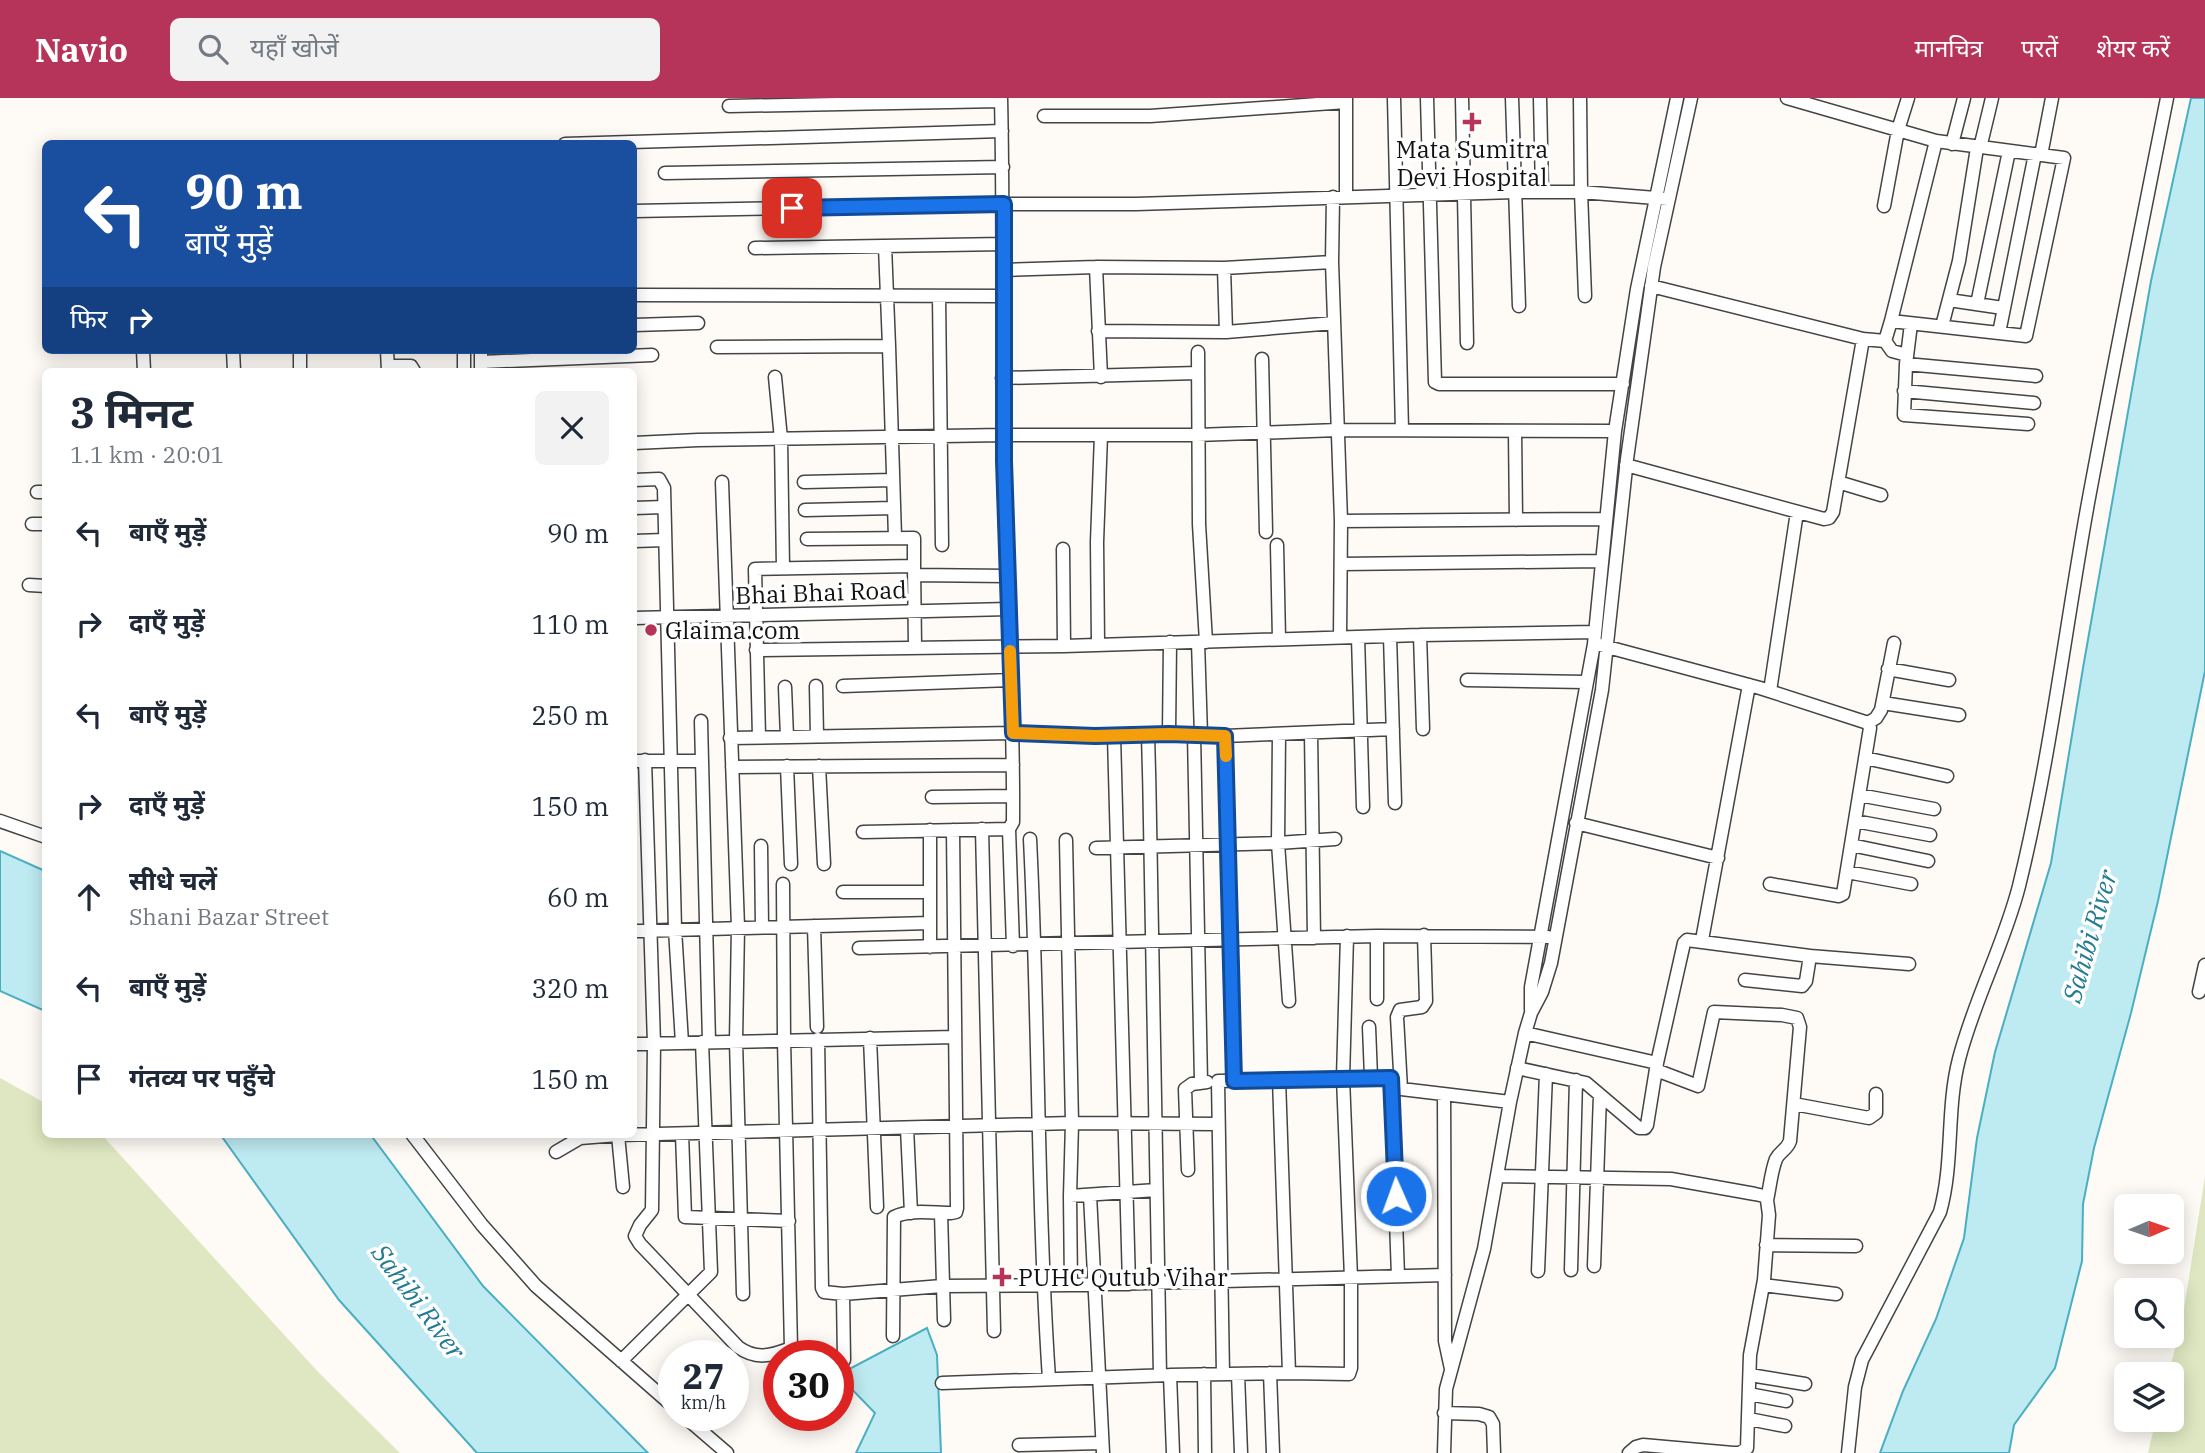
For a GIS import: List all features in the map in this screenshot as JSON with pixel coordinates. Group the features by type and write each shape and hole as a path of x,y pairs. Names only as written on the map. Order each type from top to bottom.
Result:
{"street":[{"path":"1394,98 1402,430"},
{"path":"1427,98 1436,383 1623,384"},
{"path":"1462,98 1467,343"},
{"path":"1512,98 1519,306"},
{"path":"1540,98 1542,192"},
{"path":"1580,98 1586,296"},
{"path":"1531,1013 1531,987 1586,682 1599,641 1677,98"},
{"path":"1444,1453 1446,1389 1478,1274 1525,1033 1531,1013 1542,992 1555,939 1602,690 1599,641 1600,561 1615,431 1637,289 1691,98"},
{"path":"1787,98 1936,141 2063,157 2065,162 2026,336 1891,321"},
{"path":"1884,206 1898,130 1908,98"},
{"path":"1952,144 1964,98"},
{"path":"1942,326 1959,261 1978,148 1992,98"},
{"path":"1998,333 2052,98"},
{"path":"1848,1453 1855,1387 1862,1360 1940,1212 1945,1188 1950,1112 1959,1059 2019,886 2035,813 2088,503 2167,98"},
{"path":"729,106 1001,100 1004,204 1003,435 1013,733 1013,822 1009,829 1013,946"},
{"path":"1044,116 1150,116 1346,100 1340,197 1332,262 1341,521 1340,637"},
{"path":"637,142 1002,131"},
{"path":"1885,341 1936,141"},
{"path":"1977,304 2008,151"},
{"path":"665,173 1003,167"},
{"path":"637,212 1136,204 1514,191 1581,192 1663,198"},
{"path":"755,248 1004,244"},
{"path":"885,246 895,537"},
{"path":"1003,270 1096,267 1224,268 1332,262"},
{"path":"1096,267 1101,377"},
{"path":"1224,268 1226,332"},
{"path":"1651,286 1863,339 1885,341 1892,351 1906,360 2036,376"},
{"path":"637,295 1003,296"},
{"path":"939,296 942,545"},
{"path":"1949,300 2003,308"},
{"path":"637,326 698,323"},
{"path":"1098,331 1226,332 1334,323"},
{"path":"1911,324 1902,412 1907,416 2028,424"},
{"path":"1626,465 1797,512 1829,518 1833,512 1863,339"},
{"path":"718,347 889,346"},
{"path":"1198,352 1197,435 1202,642 1197,735 1196,844 1202,1082"},
{"path":"481,361 609,354 652,355"},
{"path":"1262,359 1266,532"},
{"path":"388,368 412,368"},
{"path":"1002,378 1198,373"},
{"path":"775,377 780,439 783,568"},
{"path":"1904,391 2034,403"},
{"path":"637,443 1003,435 1197,435 1338,430 1615,431"},
{"path":"1515,431 1517,520"},
{"path":"1098,644 1097,542 1101,435"},
{"path":"637,480 659,479 664,488 675,929 682,1043"},
{"path":"804,482 893,480"},
{"path":"722,482 738,927 737,1041 743,1294"},
{"path":"1838,482 1881,495"},
{"path":"637,508 664,507"},
{"path":"805,510 894,508"},
{"path":"1770,691 1797,512"},
{"path":"1341,521 1606,519"},
{"path":"32,524 42,524"},
{"path":"807,539 910,537 916,540 915,647"},
{"path":"637,541 665,540"},
{"path":"1278,545 1279,639"},
{"path":"1063,549 1064,646"},
{"path":"1341,564 1600,561"},
{"path":"759,737 755,569 914,571 1008,576"},
{"path":"29,586 42,586"},
{"name":"Bhai Bhai Road","path":"637,618 1009,609"},
{"path":"1420,635 1423,729"},
{"path":"756,650 1064,646 1420,635 1599,641 1868,723"},
{"path":"1390,636 1395,803"},
{"path":"1358,637 1363,807"},
{"path":"1169,734 1170,642"},
{"path":"1868,723 1876,718 1883,703 1894,643"},
{"path":"1888,669 1949,680"},
{"path":"843,686 1011,680"},
{"path":"1467,680 1586,682"},
{"path":"1702,940 1749,685"},
{"path":"817,686 817,736"},
{"path":"785,687 787,737"},
{"path":"1883,703 1959,715"},
{"path":"621,1361 691,1295 711,1272 705,1133 701,721"},
{"path":"1770,884 1839,896 1843,892 1870,728 1868,723"},
{"path":"730,738 1013,733 1225,736 1393,729"},
{"path":"1311,733 1314,938"},
{"path":"1279,734 1278,843 1289,1001"},
{"path":"1148,735 1158,1124 1158,1282 1172,1453"},
{"path":"1114,736 1129,1284"},
{"path":"1225,736 1234,1081"},
{"path":"1865,758 1947,776"},
{"path":"702,761 639,760 654,1044 652,1210 635,1236 738,1347 757,1356 771,1356 791,1348 783,884"},
{"path":"732,767 1013,765"},
{"path":"787,766 791,864"},
{"path":"819,766 824,864"},
{"path":"1859,795 1934,810"},
{"path":"932,797 1012,796"},
{"path":"0,821 42,836"},
{"path":"1855,821 1930,835"},
{"path":"1576,823 1718,858"},
{"path":"982,829 994,1331"},
{"path":"863,832 1009,829"},
{"path":"930,830 930,947"},
{"path":"893,1336 893,1222 897,1215 951,1213 956,1212 957,1208 953,830"},
{"path":"1030,839 1043,1286 1049,1379"},
{"path":"1096,848 1335,839"},
{"path":"1066,840 1072,1123 1071,1285"},
{"path":"1851,845 1928,861"},
{"path":"761,846 762,927"},
{"path":"1847,872 1912,884"},
{"path":"843,892 930,892"},
{"path":"637,931 930,923"},
{"path":"814,926 821,1130 822,1288 828,1294 942,1286 1043,1286 1445,1275"},
{"path":"859,948 1424,935 1541,936 1555,939"},
{"path":"1398,1276 1397,1017 1400,1010 1422,1007 1426,1001 1424,935"},
{"path":"942,1383 1204,1374 1289,1373 1345,1376 1351,1372 1351,1278 1343,1078 1348,936"},
{"path":"1377,936 1377,999"},
{"path":"1517,1069 1586,1083 1639,1128 1645,1128 1684,943 1691,939 1702,940 1810,956 1909,964"},
{"path":"1745,980 1802,986 1806,981 1810,956"},
{"path":"2199,992 2205,965"},
{"path":"1525,1033 1657,1067 1698,1086 1714,1012 1791,1016 1797,1018 1800,1027 1788,1146 1776,1161 1767,1200 1763,1285 1752,1343 1747,1448 1740,1453 1643,1445 1629,1453"},
{"path":"1369,1027 1371,1077"},
{"path":"637,1044 784,1040 817,1033 870,1038 955,1037"},
{"path":"870,1038 877,1207"},
{"path":"1538,1271 1546,1074"},
{"path":"1188,1170 1185,1125 1187,1086 1218,1081 1371,1077 1391,1078 1397,1089"},
{"path":"1279,1079 1289,1373"},
{"path":"1571,1270 1576,1080"},
{"path":"1218,1081 1223,1374"},
{"path":"1397,1089 1510,1102"},
{"path":"1444,1094 1445,1341 1451,1370"},
{"path":"1794,1104 1869,1118 1876,1113 1876,1094"},
{"path":"1594,1266 1600,1095"},
{"path":"637,1135 1072,1123 1217,1124"},
{"path":"907,1128 911,1213"},
{"path":"682,1134 684,1215 688,1218 708,1220 789,1222"},
{"path":"415,1138 513,1262 559,1308 658,1393"},
{"path":"556,1152 573,1138"},
{"path":"621,1138 623,1188"},
{"path":"1497,1176 1542,1179 1671,1179 1755,1194 1764,1196 1767,1200"},
{"path":"1070,1196 1156,1190"},
{"path":"1019,1445 1103,1448 1090,1195"},
{"path":"941,1213 944,1320"},
{"path":"1766,1245 1856,1247"},
{"path":"1763,1285 1836,1294"},
{"path":"843,1294 844,1340"},
{"path":"1270,1373 1273,1453"},
{"path":"1204,1374 1205,1453"},
{"path":"1238,1374 1241,1453"},
{"path":"1750,1375 1805,1384"},
{"path":"1749,1394 1786,1401"},
{"path":"1444,1413 1479,1414 1489,1417 1493,1424 1494,1453"},
{"path":"1749,1419 1785,1426"},
{"path":"701,1431 727,1453"}],"green space":[{"path":"0,1078 42,1101 42,1138 105,1138 319,1373 400,1453 0,1453"},
{"path":"2205,1176 2205,1453 2148,1453 2153,1432 2184,1432 2184,1362 2171,1362 2175,1348 2184,1348 2184,1309"}],"water":[{"name":"Sahibi River","path":"2191,98 2205,98 2205,671 2158,901 2094,1148 2083,1204 2082,1261 2055,1368 2014,1425 2009,1453 1880,1453 1903,1391 1936,1319 1964,1238 1977,1138 1995,1052 2051,863 2151,281"},
{"path":"0,851 42,870 42,1010 0,991"},
{"name":"Sahibi River","path":"223,1138 373,1138 483,1286 648,1453 477,1453 339,1300"},
{"path":"927,1328 937,1355 941,1453 856,1453 875,1413 854,1391 854,1367"}],"slow traffic":[{"path":"1010,651 1013,733 1225,736 1226,756"}],"place":[{"name":"Mata Sumitra Devi Hospital","path":"1472,122"},
{"name":"Glaima.com","path":"651,630"},
{"name":"PUHC Qutub Vihar","path":"1002,1277"}],"route":[{"path":"792,208 1004,204 1002,360 1013,733 1225,736 1234,1081 1391,1078 1396,1196"}]}
